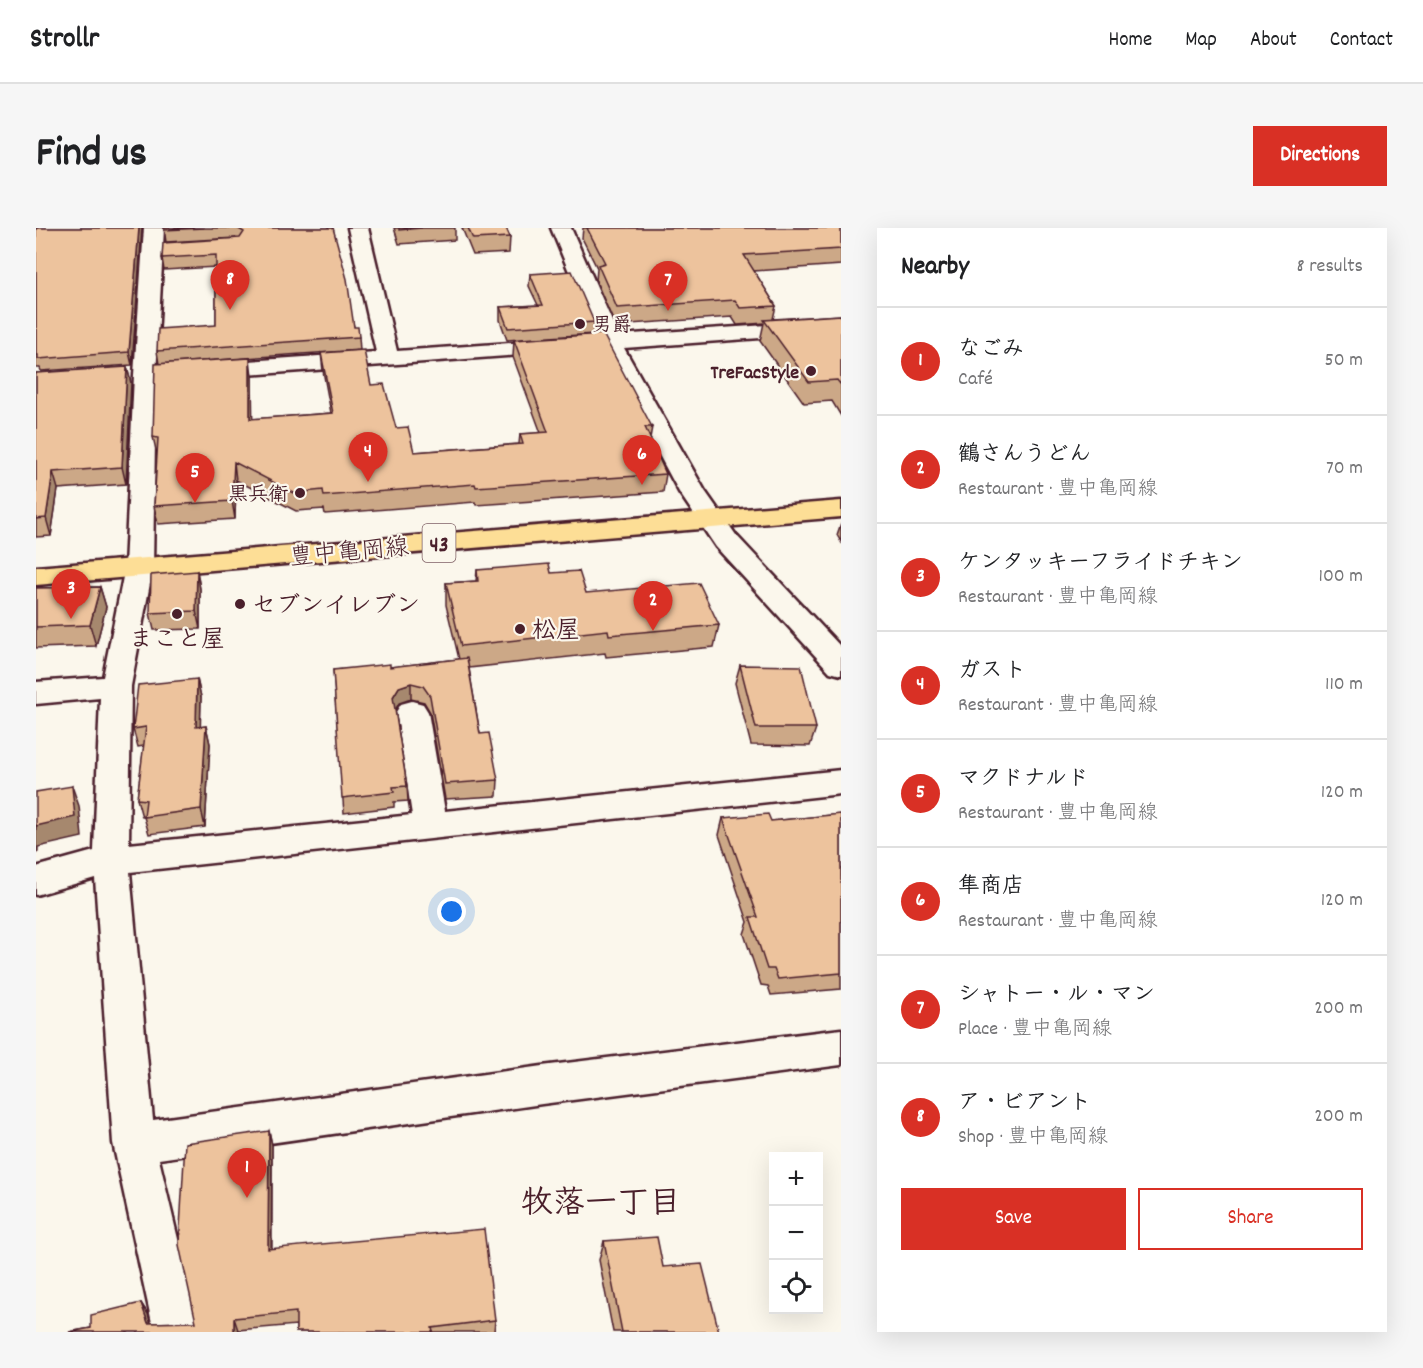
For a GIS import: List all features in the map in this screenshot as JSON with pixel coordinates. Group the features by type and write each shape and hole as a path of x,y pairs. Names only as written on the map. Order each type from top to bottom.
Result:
{"main road":[{"name":"豊中亀岡線","path":"36,576 841,509"}],"street":[{"path":"154,228 154,374 139,567 116,686 111,860 134,1143 177,1332"},
{"path":"358,228 388,358"},
{"path":"569,230 610,343 692,492 726,541 841,665"},
{"path":"154,374 841,326"},
{"path":"36,693 116,686"},
{"path":"412,712 431,826"},
{"path":"36,881 111,860 841,782"},
{"path":"134,1143 542,1085 841,1047"}],"building":[{"path":"36,228 139,228 129,352 38,359 36,355"},
{"path":"164,228 204,228 164,230"},
{"path":"237,228 333,228 347,279 354,327 358,327 359,337 157,351 158,329 216,325 216,255 162,258 163,243 240,238 244,232"},
{"path":"399,228 422,228 399,230"},
{"path":"468,228 506,228 510,237 473,239"},
{"path":"587,228 841,228 841,249 744,255 776,306 740,308 735,300 617,308 598,265 605,263"},
{"path":"572,271 594,322 508,328 500,307 543,305 530,274"},
{"path":"841,315 841,385 837,380 809,382 764,320"},
{"path":"603,334 652,427 645,427 666,474 476,487 475,484 324,496 323,490 294,493 234,462 232,501 154,506 158,438 153,437 155,364 250,358 250,419 333,413 321,353 364,350 371,385 384,384 396,428 408,427 414,452 523,444 520,434 548,432 514,340"},
{"path":"127,367 122,467 53,472 46,518 36,519 36,373"},
{"path":"549,564 551,573 579,571 586,593 699,583 719,625 609,635 608,630 461,646 446,583 478,581 477,570"},
{"path":"197,571 196,611 150,613 151,575"},
{"path":"100,587 90,625 36,627 36,588"},
{"path":"467,658 480,734 489,733 498,780 445,784 430,696 423,686 411,683 399,687 393,697 407,786 393,787 394,792 342,798 333,670 390,664 390,667"},
{"path":"740,665 801,666 816,728 756,728"},
{"path":"197,679 196,727 206,726 201,809 144,817 146,800 137,799 146,727 133,729 138,685"},
{"path":"72,786 75,817 36,826 36,792"},
{"path":"768,814 771,821 841,814 841,973 778,979 774,969 767,969 750,917 758,917 723,818"},
{"path":"269,1131 268,1249 484,1229 495,1320 432,1328 433,1332 296,1332 296,1312 234,1318 234,1332 69,1332 91,1328 91,1315 141,1303 148,1323 196,1322 179,1245 185,1143"},
{"path":"657,1237 663,1267 702,1264 719,1332 622,1332 604,1241"}],"place":[{"name":"ア・ビアント","path":"230,310"},
{"name":"シャトー・ル・マン","path":"668,311"},
{"name":"男爵","path":"580,324"},
{"name":"TreFacStyle","path":"811,371"},
{"name":"ガスト","path":"368,482"},
{"name":"隼商店","path":"642,485"},
{"name":"黒兵衛","path":"300,493"},
{"name":"マクドナルド","path":"195,503"},
{"name":"セブンイレブン","path":"240,604"},
{"name":"まこと屋","path":"177,614"},
{"name":"ケンタッキーフライドチキン","path":"71,619"},
{"name":"松屋","path":"520,629"},
{"name":"鶴さんうどん","path":"653,631"},
{"name":"なごみ","path":"247,1198"}],"district":[{"name":"牧落一丁目","path":"601,1201"}]}
